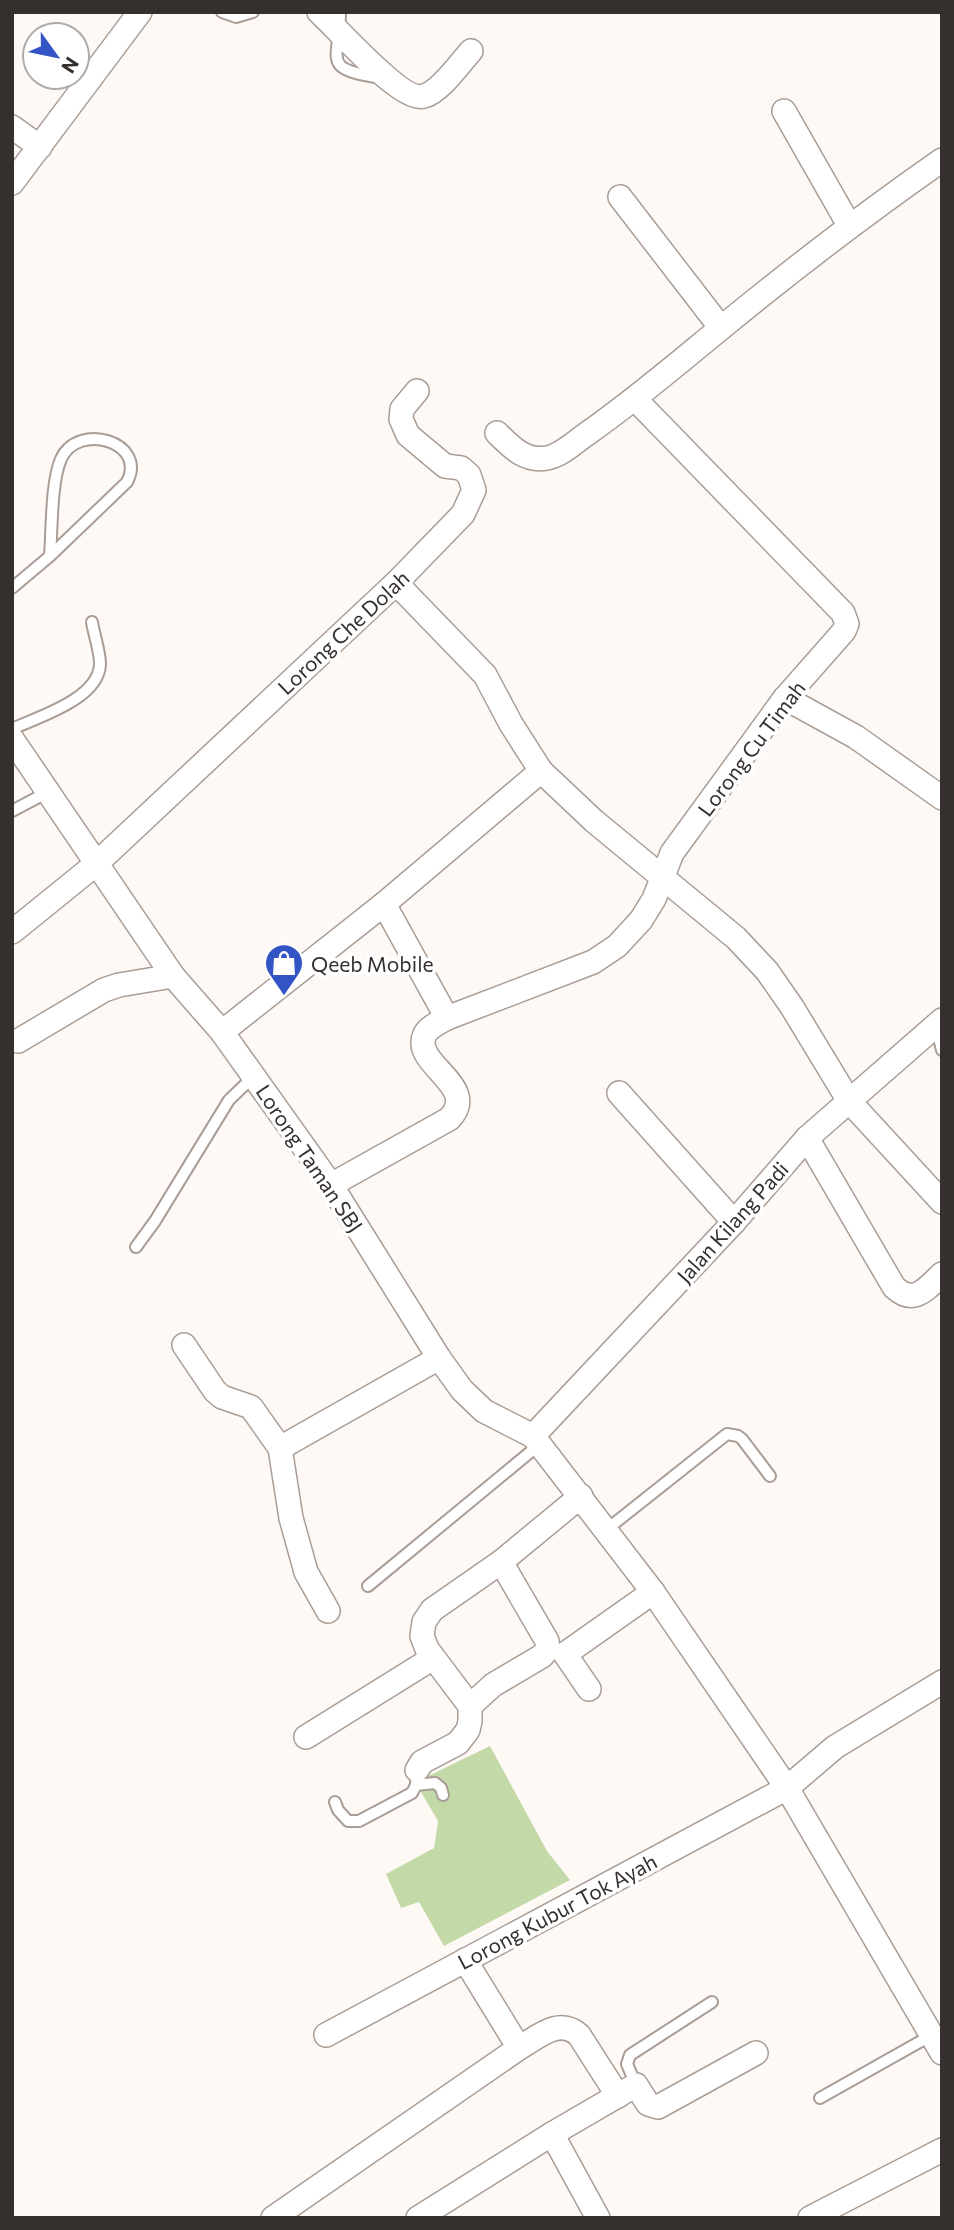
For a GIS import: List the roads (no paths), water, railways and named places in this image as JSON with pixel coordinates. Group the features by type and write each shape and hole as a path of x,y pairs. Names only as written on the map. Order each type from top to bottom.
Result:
{"street":[{"path":"12,183 140,12"},
{"path":"319,12 340,22 387,79 414,97 424,97 435,91 471,51"},
{"path":"784,111 849,225"},
{"path":"12,127 40,147"},
{"path":"497,433 513,449 529,457 547,458 563,451 635,400 849,225 942,160"},
{"path":"620,197 721,328"},
{"name":"Lorong Che Dolah","path":"12,932 96,864 396,583 463,514 474,490 466,470 442,464 405,432 401,409 417,391"},
{"name":"Lorong Cu Timah","path":"447,1018 593,962 617,946 641,920 654,899 672,853 785,698 844,632 847,624 843,613 635,400"},
{"path":"396,583 485,675 511,724 541,771 594,821 736,938 767,971 849,1101 942,1202"},
{"path":"785,698 856,737 942,798"},
{"name":"Lorong Taman SBJ","path":"12,739 173,976 222,1032 331,1185 439,1358 463,1390 484,1411 536,1440"},
{"path":"222,1032 384,904 541,771"},
{"path":"331,1185 449,1119 456,1112 458,1102 456,1092 426,1052 423,1042 427,1031 447,1018 384,904"},
{"path":"18,1041 104,990 173,976"},
{"name":"Jalan Kilang Padi","path":"536,1440 807,1138 939,1023"},
{"path":"619,1093 734,1222"},
{"path":"807,1138 894,1287 902,1295 913,1297 923,1292 942,1274"},
{"path":"184,1345 215,1391 222,1397 251,1407 280,1448 291,1518 306,1572 328,1611"},
{"path":"280,1448 439,1358"},
{"path":"536,1440 653,1592 787,1788 937,2044"},
{"path":"417,1777 422,1762 463,1738 471,1721 470,1706 427,1649 422,1636 424,1622 432,1610 501,1562 581,1496"},
{"path":"470,1706 493,1685 542,1656 548,1649 547,1641 501,1562"},
{"path":"589,1689 565,1654 653,1592"},
{"path":"306,1737 433,1658"},
{"name":"Lorong Kubur Tok Ayah","path":"326,2035 787,1788 835,1747 942,1682"},
{"path":"465,1960 519,2048"},
{"path":"273,2218 519,2048 552,2029 562,2026 571,2028 627,2091 658,2107 756,2053"},
{"path":"418,2218 552,2134 627,2091"},
{"path":"552,2134 598,2218"},
{"path":"810,2218 942,2150"}],"lane":[{"path":"222,12 236,17 253,12"},
{"path":"12,588 50,556 127,482 132,472 131,461 114,444 101,439 85,439 72,445 62,456 57,472 50,556"},
{"path":"12,729 79,698 90,687 100,665 92,622"},
{"path":"12,811 48,792"},
{"path":"939,1023 942,1050"},
{"path":"136,1247 155,1221 229,1100 254,1076"},
{"path":"606,1530 727,1434 738,1436 770,1476"},
{"path":"368,1587 536,1440"},
{"path":"335,1802 348,1821 359,1822 408,1796 417,1777 435,1783 441,1788 443,1795"},
{"path":"627,2091 630,2055 712,2002"},
{"path":"820,2098 937,2044"}],"place":[{"name":"Qeeb Mobile","path":"284,997"}]}
